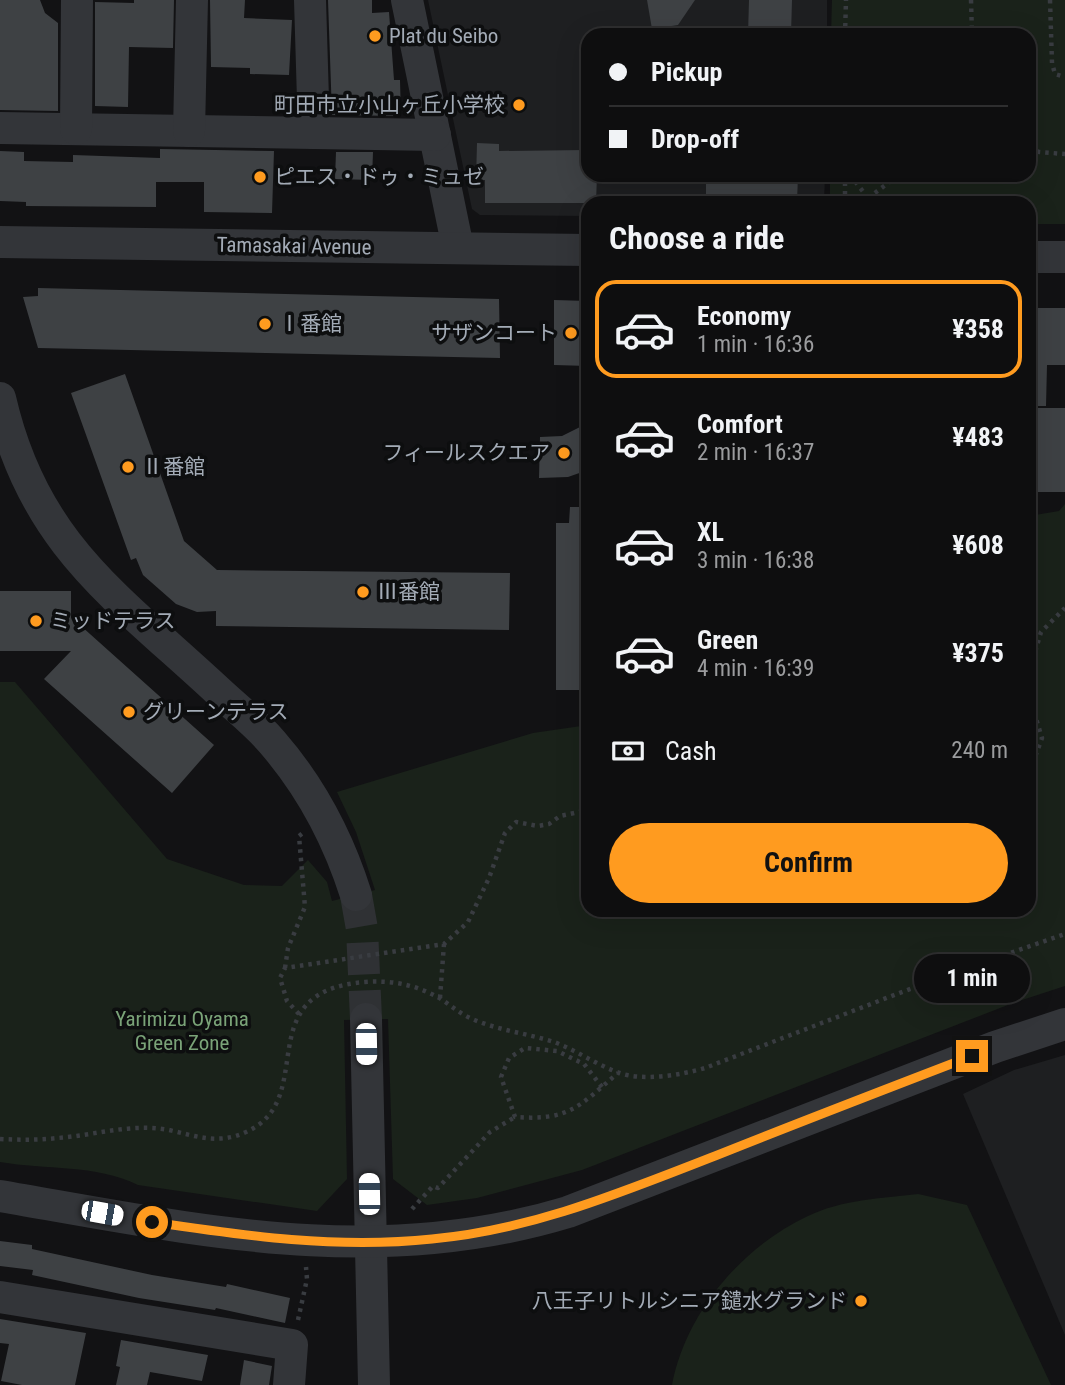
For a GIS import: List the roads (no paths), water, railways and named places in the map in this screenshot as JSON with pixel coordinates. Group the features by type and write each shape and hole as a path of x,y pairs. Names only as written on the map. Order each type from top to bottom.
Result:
{"street":[{"path":"75,129 77,0"},
{"path":"189,131 192,0"},
{"path":"310,0 314,133"},
{"path":"407,0 458,248"},
{"path":"0,128 435,135"},
{"name":"Tamasakai Avenue","path":"0,242 581,250"},
{"path":"1036,257 1065,257"},
{"path":"0,398 15,453 34,494 56,531 91,575 271,741 326,818 356,895"},
{"path":"366,1019 374,1385"},
{"path":"0,1196 251,1237 370,1243 470,1234 558,1214 1059,1025"},
{"path":"0,1297 292,1345 289,1385"}],"tunnel":[{"path":"356,895 362,929 366,1019"}],"place":[{"name":"Plat du Seibo","path":"375,36"},
{"name":"町田市立小山ヶ丘小学校","path":"519,105"},
{"name":"ピエス・ドゥ・ミュゼ","path":"260,177"},
{"name":"Ⅰ番館","path":"265,324"},
{"name":"サザンコート","path":"571,333"},
{"name":"フィールスクエア","path":"564,453"},
{"name":"Ⅱ番館","path":"128,467"},
{"name":"Ⅲ番館","path":"363,592"},
{"name":"ミッドテラス","path":"36,621"},
{"name":"グリーンテラス","path":"129,712"},
{"name":"八王子リトルシニア鑓水グランド","path":"861,1301"}],"park label":[{"name":"Yarimizu Oyama Green Zone","path":"182,1031"}]}
